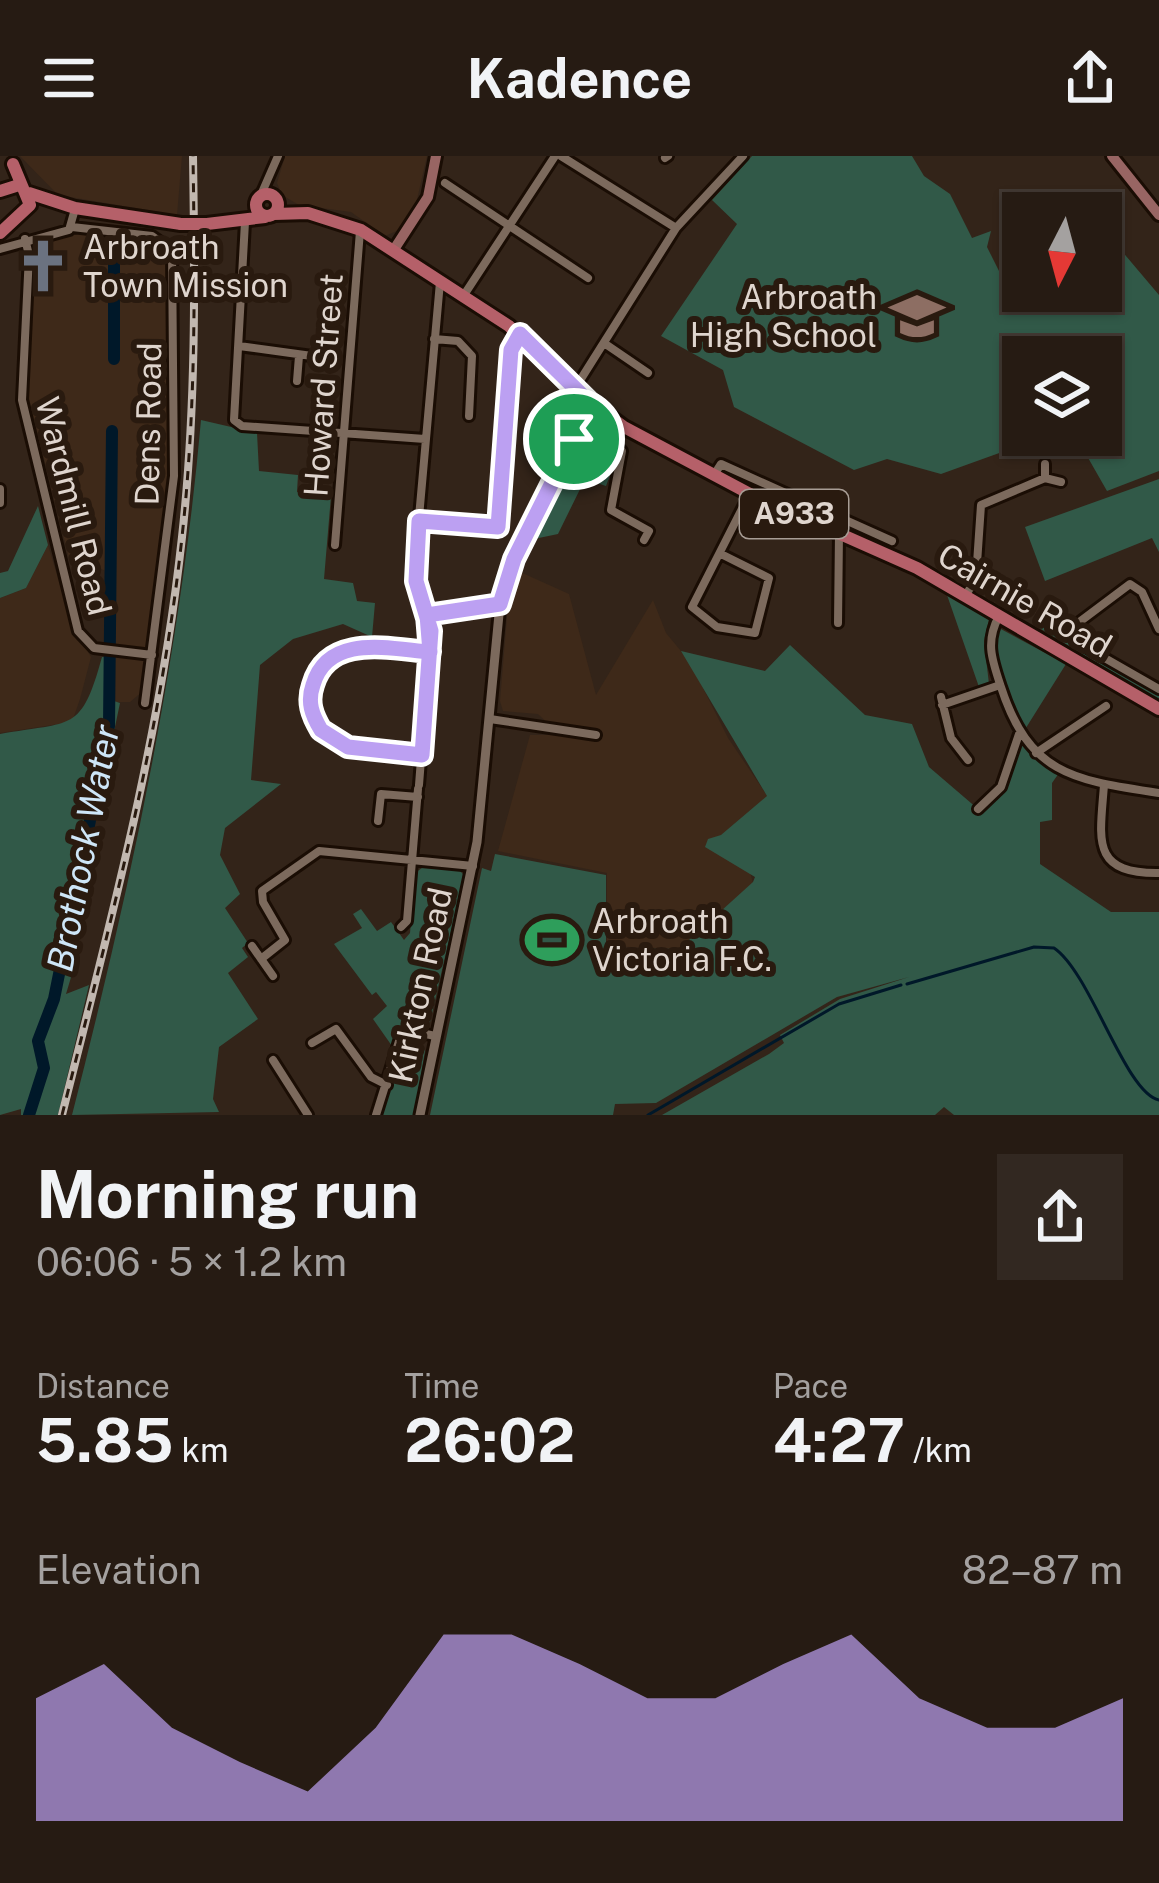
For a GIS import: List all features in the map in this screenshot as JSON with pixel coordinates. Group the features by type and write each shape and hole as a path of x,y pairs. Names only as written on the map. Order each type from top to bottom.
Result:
{"main road":[{"path":"393,251 430,194 436,156"},
{"path":"1112,156 1157,207"},
{"path":"14,160 10,189 23,215"},
{"name":"A933","path":"10,189 76,208 181,224 238,222 267,201 361,230 520,334 574,390"},
{"path":"0,232 51,202"},
{"path":"0,223 0,212 23,215"},
{"name":"Cairnie Road","path":"574,390 590,409 714,476 839,532 864,535 1159,710"}],"street":[{"path":"267,201 278,156"},
{"path":"463,296 558,156 676,228"},
{"path":"574,390 676,228 741,159 729,156"},
{"path":"446,183 588,278"},
{"path":"0,250 72,227 76,208"},
{"path":"238,222 236,423 425,439"},
{"name":"Dens Road","path":"72,227 152,236 172,250 175,476 145,703"},
{"name":"Howard Street","path":"335,545 361,230"},
{"name":"Wardmill Road","path":"25,239 22,400 77,631 98,650 152,655"},
{"path":"401,927 406,921 430,652 427,615 416,581 440,282"},
{"path":"419,521 498,527 511,350 520,334"},
{"path":"434,339 458,341 472,356 469,416"},
{"path":"604,344 648,373"},
{"path":"239,346 312,356"},
{"path":"297,381 299,356"},
{"path":"590,409 622,451 608,515 649,531 644,540"},
{"name":"Kirkton Road","path":"420,1115 472,866 500,604 514,559 590,409"},
{"name":"Cairnie Road","path":"714,476 721,464 864,535 892,541"},
{"path":"1045,464 1045,478"},
{"path":"966,595 976,578 981,505 1045,478 1061,482"},
{"path":"0,489 0,503"},
{"path":"721,554 769,578 755,633 717,627 692,607 750,494"},
{"path":"838,622 839,532"},
{"path":"1159,629 1142,592 1130,584 1070,629 1075,641 1159,689"},
{"path":"427,615 500,604"},
{"path":"1000,614 989,639 1000,685 1019,733 1036,753 1060,772 1159,793"},
{"path":"422,755 335,741 314,717 310,694 323,664 346,650 430,652"},
{"path":"968,760 954,744 941,701 1000,685"},
{"path":"1036,753 1106,706"},
{"path":"490,719 596,735"},
{"path":"978,809 1001,787 1019,733"},
{"path":"1104,785 1100,844 1107,858 1125,872 1159,873"},
{"path":"378,820 381,794 418,790"},
{"path":"261,959 289,943 261,896 267,885 308,856 328,850 472,866"},
{"path":"252,946 273,976"},
{"path":"312,1043 336,1030 371,1077 386,1085"},
{"path":"376,1115 400,1038 417,1032 435,1036"},
{"path":"273,1060 308,1115"}],"shaded area":[{"path":"20,156 182,156 177,215 58,195"},
{"path":"285,156 427,156 416,204 399,230 385,236 351,212 299,205 282,195 277,183"},
{"path":"84,232 142,236 170,250 168,512 143,691 130,702 114,702 115,574 69,558 25,383 34,240"},
{"path":"48,545 71,622 91,657 72,722 0,733 0,598 26,588"},
{"path":"518,571 569,594 596,695 653,600 666,633 690,662 728,738 768,797 737,823 753,883 679,949 607,946 607,873 498,851 530,735 560,735 538,714 503,711 500,701 509,593"}],"green space":[{"name":"Arbroath High School","path":"752,156 912,156 924,176 950,194 972,238 991,231 987,247 1002,277 1002,312 1122,312 1122,251 1159,295 1159,471 1107,491 1087,456 1122,456 1122,336 1002,336 1002,452 941,474 887,459 854,470 734,407 723,370 661,336 737,224 712,200"},
{"path":"561,393 578,414 552,473 540,466"},
{"path":"201,420 257,433 259,471 298,475 297,492 331,496 324,579 353,583 357,601 375,603 372,637 343,624 293,639 260,665 251,780 281,784 225,828 220,855 240,894 225,908 248,943 242,948 248,957 228,973 258,1019 219,1047 213,1099 219,1112 72,1115 151,770 180,596"},
{"path":"579,445 591,456 619,451 606,486 585,479 558,534 534,539"},
{"path":"1159,479 1159,552 1152,538 1045,581 1025,527"},
{"path":"38,506 48,545 26,588 0,598 0,573 8,571"},
{"path":"947,595 989,619 984,641 989,684 979,687"},
{"path":"1050,606 1069,625 1074,643 1159,693 1159,700 1036,626"},
{"path":"999,628 1066,664 1024,731 995,654"},
{"path":"790,645 865,715 912,724 929,767 978,809 1002,790 1020,736 1059,773 1052,783 1052,820 1040,822 1040,864 1111,912 1159,912 1159,1115 954,1115 944,1107 935,1115 662,1115 769,1054 784,1043 780,1035 840,999 909,977 837,997 656,1103 615,1104 613,1115 430,1115 482,868 491,871 495,854 606,875 606,948 679,949 753,882 755,877 705,847 708,839 721,835 767,796 681,651 765,671"},
{"path":"102,657 114,658 114,701 120,703 70,942 81,944 66,994 89,985 58,1115 21,1115 21,1109 0,1115 0,734 70,719 87,699"},
{"path":"426,865 458,869 464,875 430,1022 398,1030 392,1046 373,1019 387,1006 376,992 372,995 334,944 362,928 353,914 361,909 377,931 391,922 404,940 410,933 415,873"},
{"path":"417,1038 425,1051 414,1115 379,1115 406,1042"}],"waterway":[{"name":"Brothock Water","path":"114,236 114,359"},
{"name":"Brothock Water","path":"29,1115 44,1068 38,1041 54,999 109,726 112,431"},
{"path":"907,984 1034,947 1054,948 1081,981 1133,1077 1159,1100"},
{"path":"648,1115 839,1004 901,985"}],"railway":[{"path":"62,1115 132,828 173,611 192,394 193,156"}],"place":[{"name":"Arbroath Town Mission","path":"43,266"},
{"name":"Arbroath High School","path":"917,316"},
{"name":"Arbroath Victoria F.C.","path":"552,940"}],"route":[{"path":"574,439 514,559 500,604 427,615 431,631 430,652 362,647 332,657 314,677 310,694 321,730 348,747 422,755 431,642 431,631 416,581 419,521 498,527 511,350 520,334 592,405 574,439"}]}
